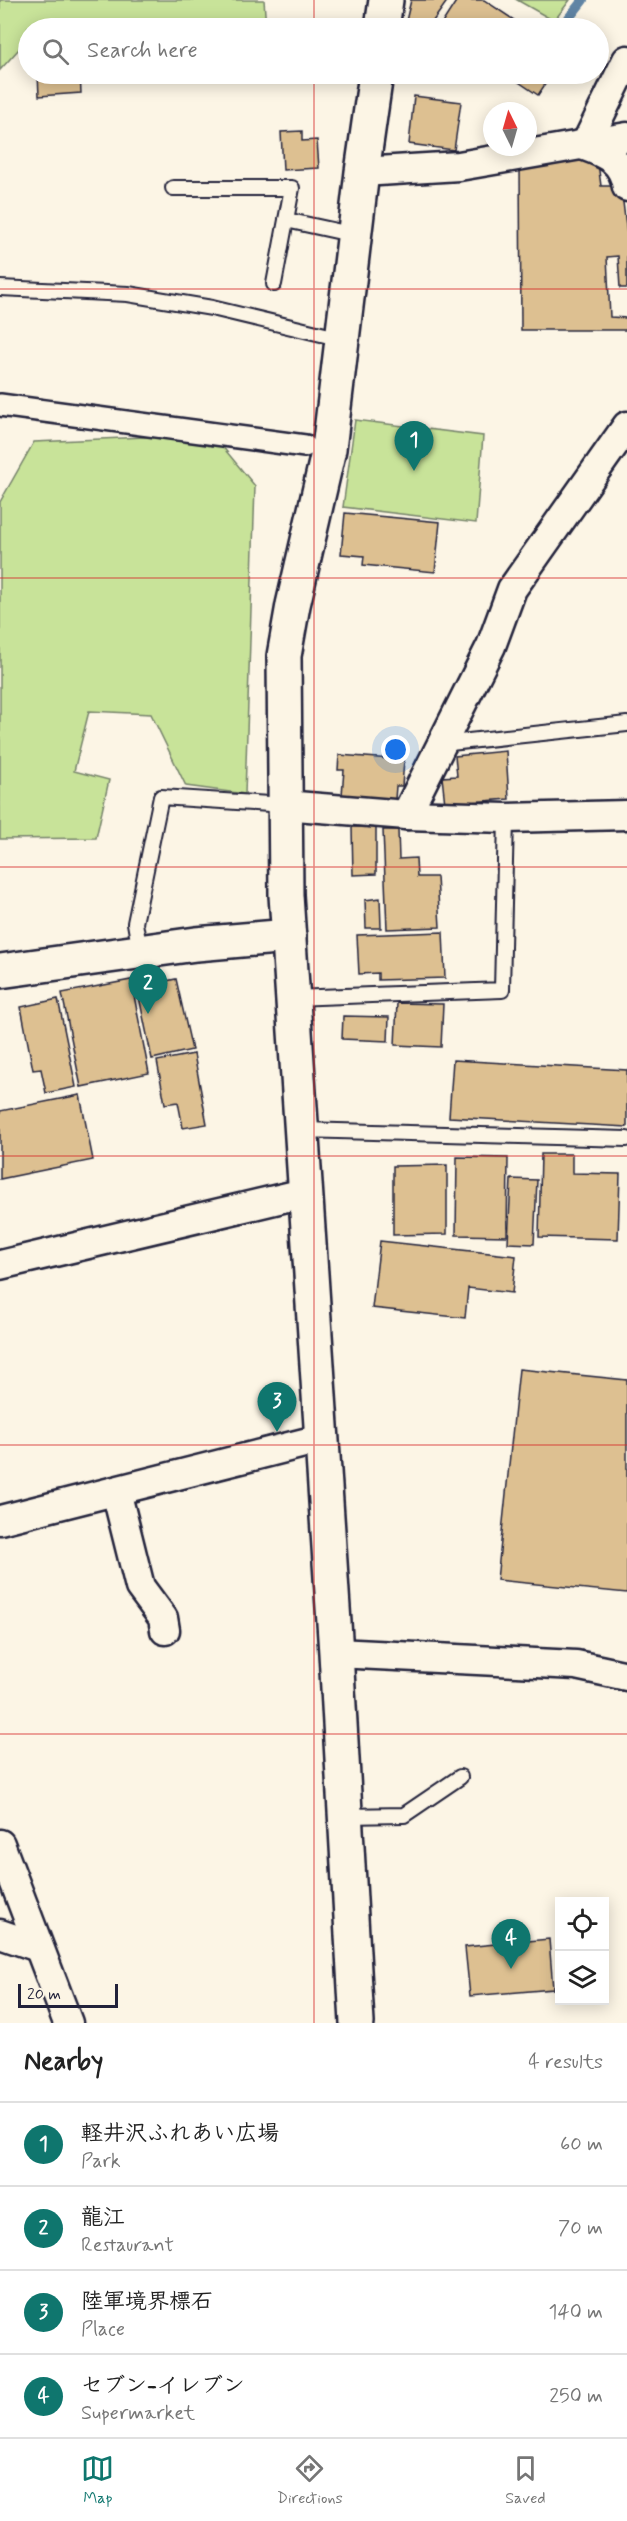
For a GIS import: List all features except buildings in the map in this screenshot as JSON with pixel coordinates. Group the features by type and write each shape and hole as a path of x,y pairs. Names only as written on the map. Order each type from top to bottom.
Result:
{"street":[{"path":"384,18 387,0"},
{"path":"585,146 627,60"},
{"path":"357,2023 336,1653 285,895 284,656 293,605 329,449 375,84"},
{"path":"362,172 459,166 627,137"},
{"path":"585,146 611,155 626,180 627,187"},
{"path":"0,405 305,446"},
{"path":"406,815 491,646 512,589 627,426"},
{"path":"284,805 406,815 506,818 627,815"},
{"path":"0,971 214,942 289,936"},
{"path":"0,1265 304,1193"},
{"path":"0,1520 320,1439"},
{"path":"116,1491 140,1587 163,1618 165,1630"},
{"path":"336,1653 576,1665 627,1676"},
{"path":"0,1844 68,2023"},
{"path":"0,1934 38,1947"}],"lane":[{"path":"173,188 292,188 274,284"},
{"path":"286,220 355,235"},
{"path":"0,288 128,294 212,308 342,339"},
{"path":"441,744 627,724"},
{"path":"140,952 135,923 161,798 284,805"},
{"path":"293,998 502,990 506,818"},
{"path":"302,1130 627,1139"},
{"path":"345,1816 404,1815 460,1778"}],"green space":[{"path":"0,0 264,0 265,18 18,18 18,50 0,70"},
{"path":"517,0 570,0 556,18 549,18"},
{"path":"355,420 483,436 476,523 343,507"},
{"path":"212,434 255,486 245,794 186,786 151,714 89,711 74,771 109,780 96,838 0,839 0,502 34,442"}],"waterway":[{"path":"569,18 583,0"}],"place":[{"name":"軽井沢ふれあい広場","path":"414,471"},
{"name":"龍江","path":"148,1014"},
{"name":"陸軍境界標石","path":"277,1432"},
{"name":"セブン-イレブン","path":"511,1969"}]}
